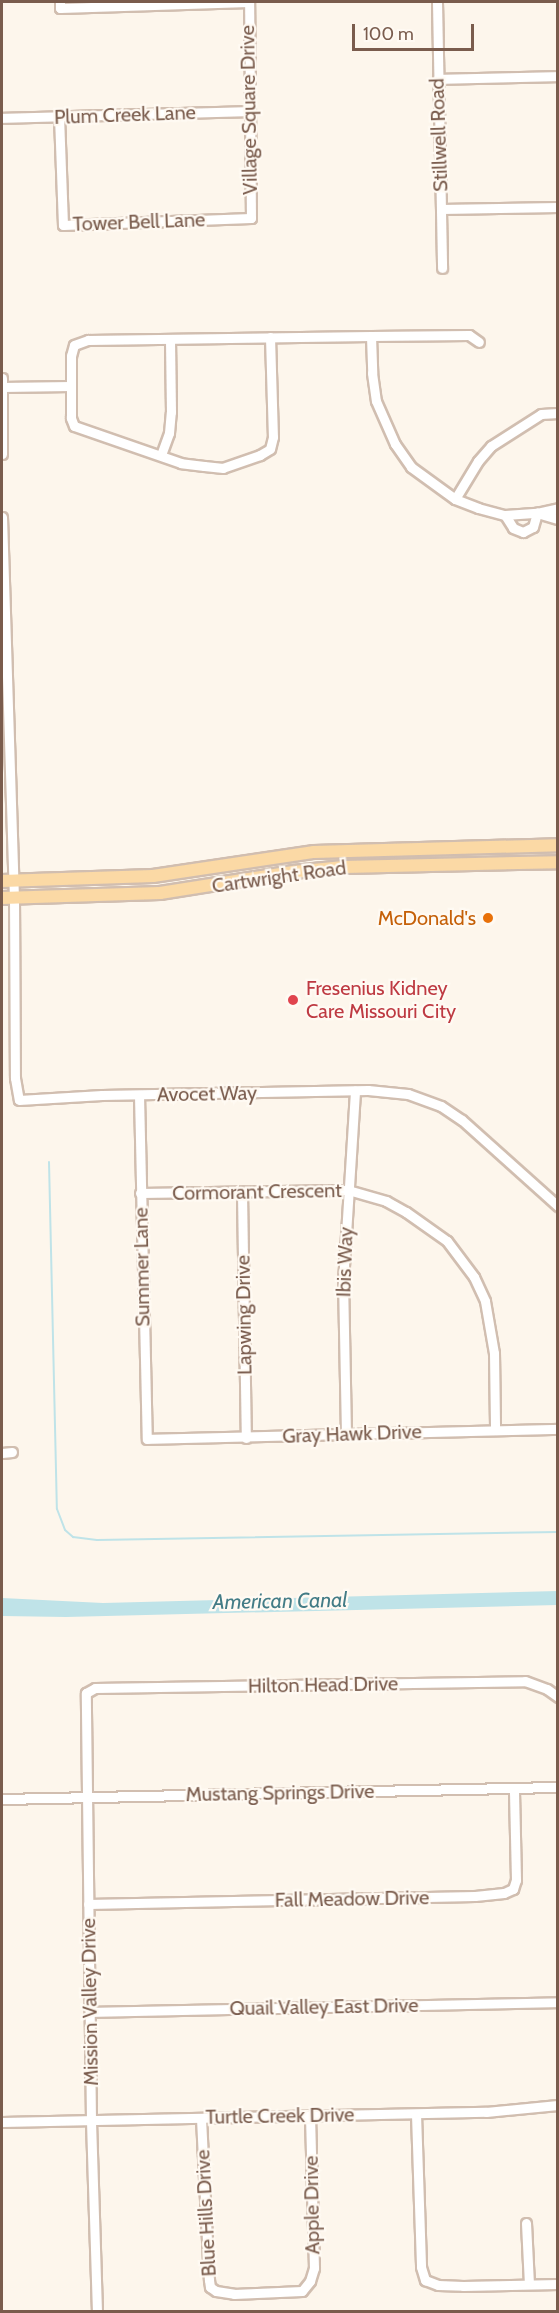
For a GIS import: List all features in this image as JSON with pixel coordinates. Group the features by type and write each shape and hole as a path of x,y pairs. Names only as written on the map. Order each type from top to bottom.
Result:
{"main road":[{"name":"Cartwright Road","path":"6,881 153,876 198,871 284,856 342,851 558,845"},
{"path":"446,848 447,865"},
{"path":"342,851 344,867"},
{"name":"Cartwright Road","path":"8,898 135,894 201,888 277,874 344,867 558,862"},
{"path":"198,871 201,888"}],"street":[{"path":"60,5 249,2"},
{"name":"Village Square Drive","path":"249,2 248,111 251,218"},
{"name":"Stillwell Road","path":"436,2 442,268"},
{"path":"438,79 558,76"},
{"name":"Plum Creek Lane","path":"2,118 248,111"},
{"name":"Tower Bell Lane","path":"59,116 63,225 251,218"},
{"path":"441,209 558,207"},
{"path":"270,337 273,437 270,450 223,468 181,463 74,426 71,418 71,356 74,345 88,340 270,337 469,335 479,342"},
{"path":"371,336 372,373 376,400 395,444 411,467 455,499 478,508 506,515 537,513 558,508"},
{"path":"160,455 169,433 171,412 170,339"},
{"path":"2,378 2,454"},
{"path":"2,387 71,386"},
{"path":"455,499 478,461 491,446 541,414 558,413"},
{"path":"506,515 513,528 523,532 533,527 537,513"},
{"path":"537,513 558,519"},
{"path":"2,517 8,898"},
{"name":"Avocet Way","path":"8,898 15,1078 19,1100 355,1090 408,1094 441,1106 470,1127 558,1206"},
{"name":"Ibis Way","path":"346,1435 343,1282 355,1090"},
{"name":"Summer Lane","path":"139,1095 147,1438"},
{"name":"Cormorant Crescent","path":"140,1193 348,1190 386,1201 431,1228 447,1241 474,1277 485,1301 491,1325 495,1429"},
{"name":"Lapwing Drive","path":"242,1193 246,1438"},
{"name":"Gray Hawk Drive","path":"147,1438 246,1438 495,1429 558,1429"},
{"path":"2,1453 12,1452"},
{"name":"Hilton Head Drive","path":"86,1693 95,1688 525,1681 547,1689 558,1697"},
{"name":"Mission Valley Drive","path":"86,1693 91,2120 97,2312"},
{"name":"Mustang Springs Drive","path":"2,1799 558,1787"},
{"name":"Fall Meadow Drive","path":"88,1904 475,1896 504,1893 513,1889 516,1880 514,1789"},
{"name":"Quail Valley East Drive","path":"91,2012 558,2002"},
{"name":"Turtle Creek Drive","path":"2,2122 416,2114 521,2110 558,2105"},
{"path":"416,2114 421,2267 424,2280 438,2285 463,2286 558,2284"},
{"name":"Apple Drive","path":"301,2291 310,2282 314,2268 310,2115"},
{"name":"Blue Hills Drive","path":"201,2118 210,2287 216,2292 234,2294 301,2291"},
{"path":"526,2223 529,2284"}],"water":[{"name":"American Canal","path":"558,1591 557,1605 66,1617 2,1616 2,1598 103,1603"}],"waterway":[{"path":"49,1162 57,1509 65,1530 73,1537 97,1540 558,1532"}],"place":[{"name":"McDonald's","path":"488,918"},
{"name":"Fresenius Kidney Care Missouri City","path":"293,1000"}]}
